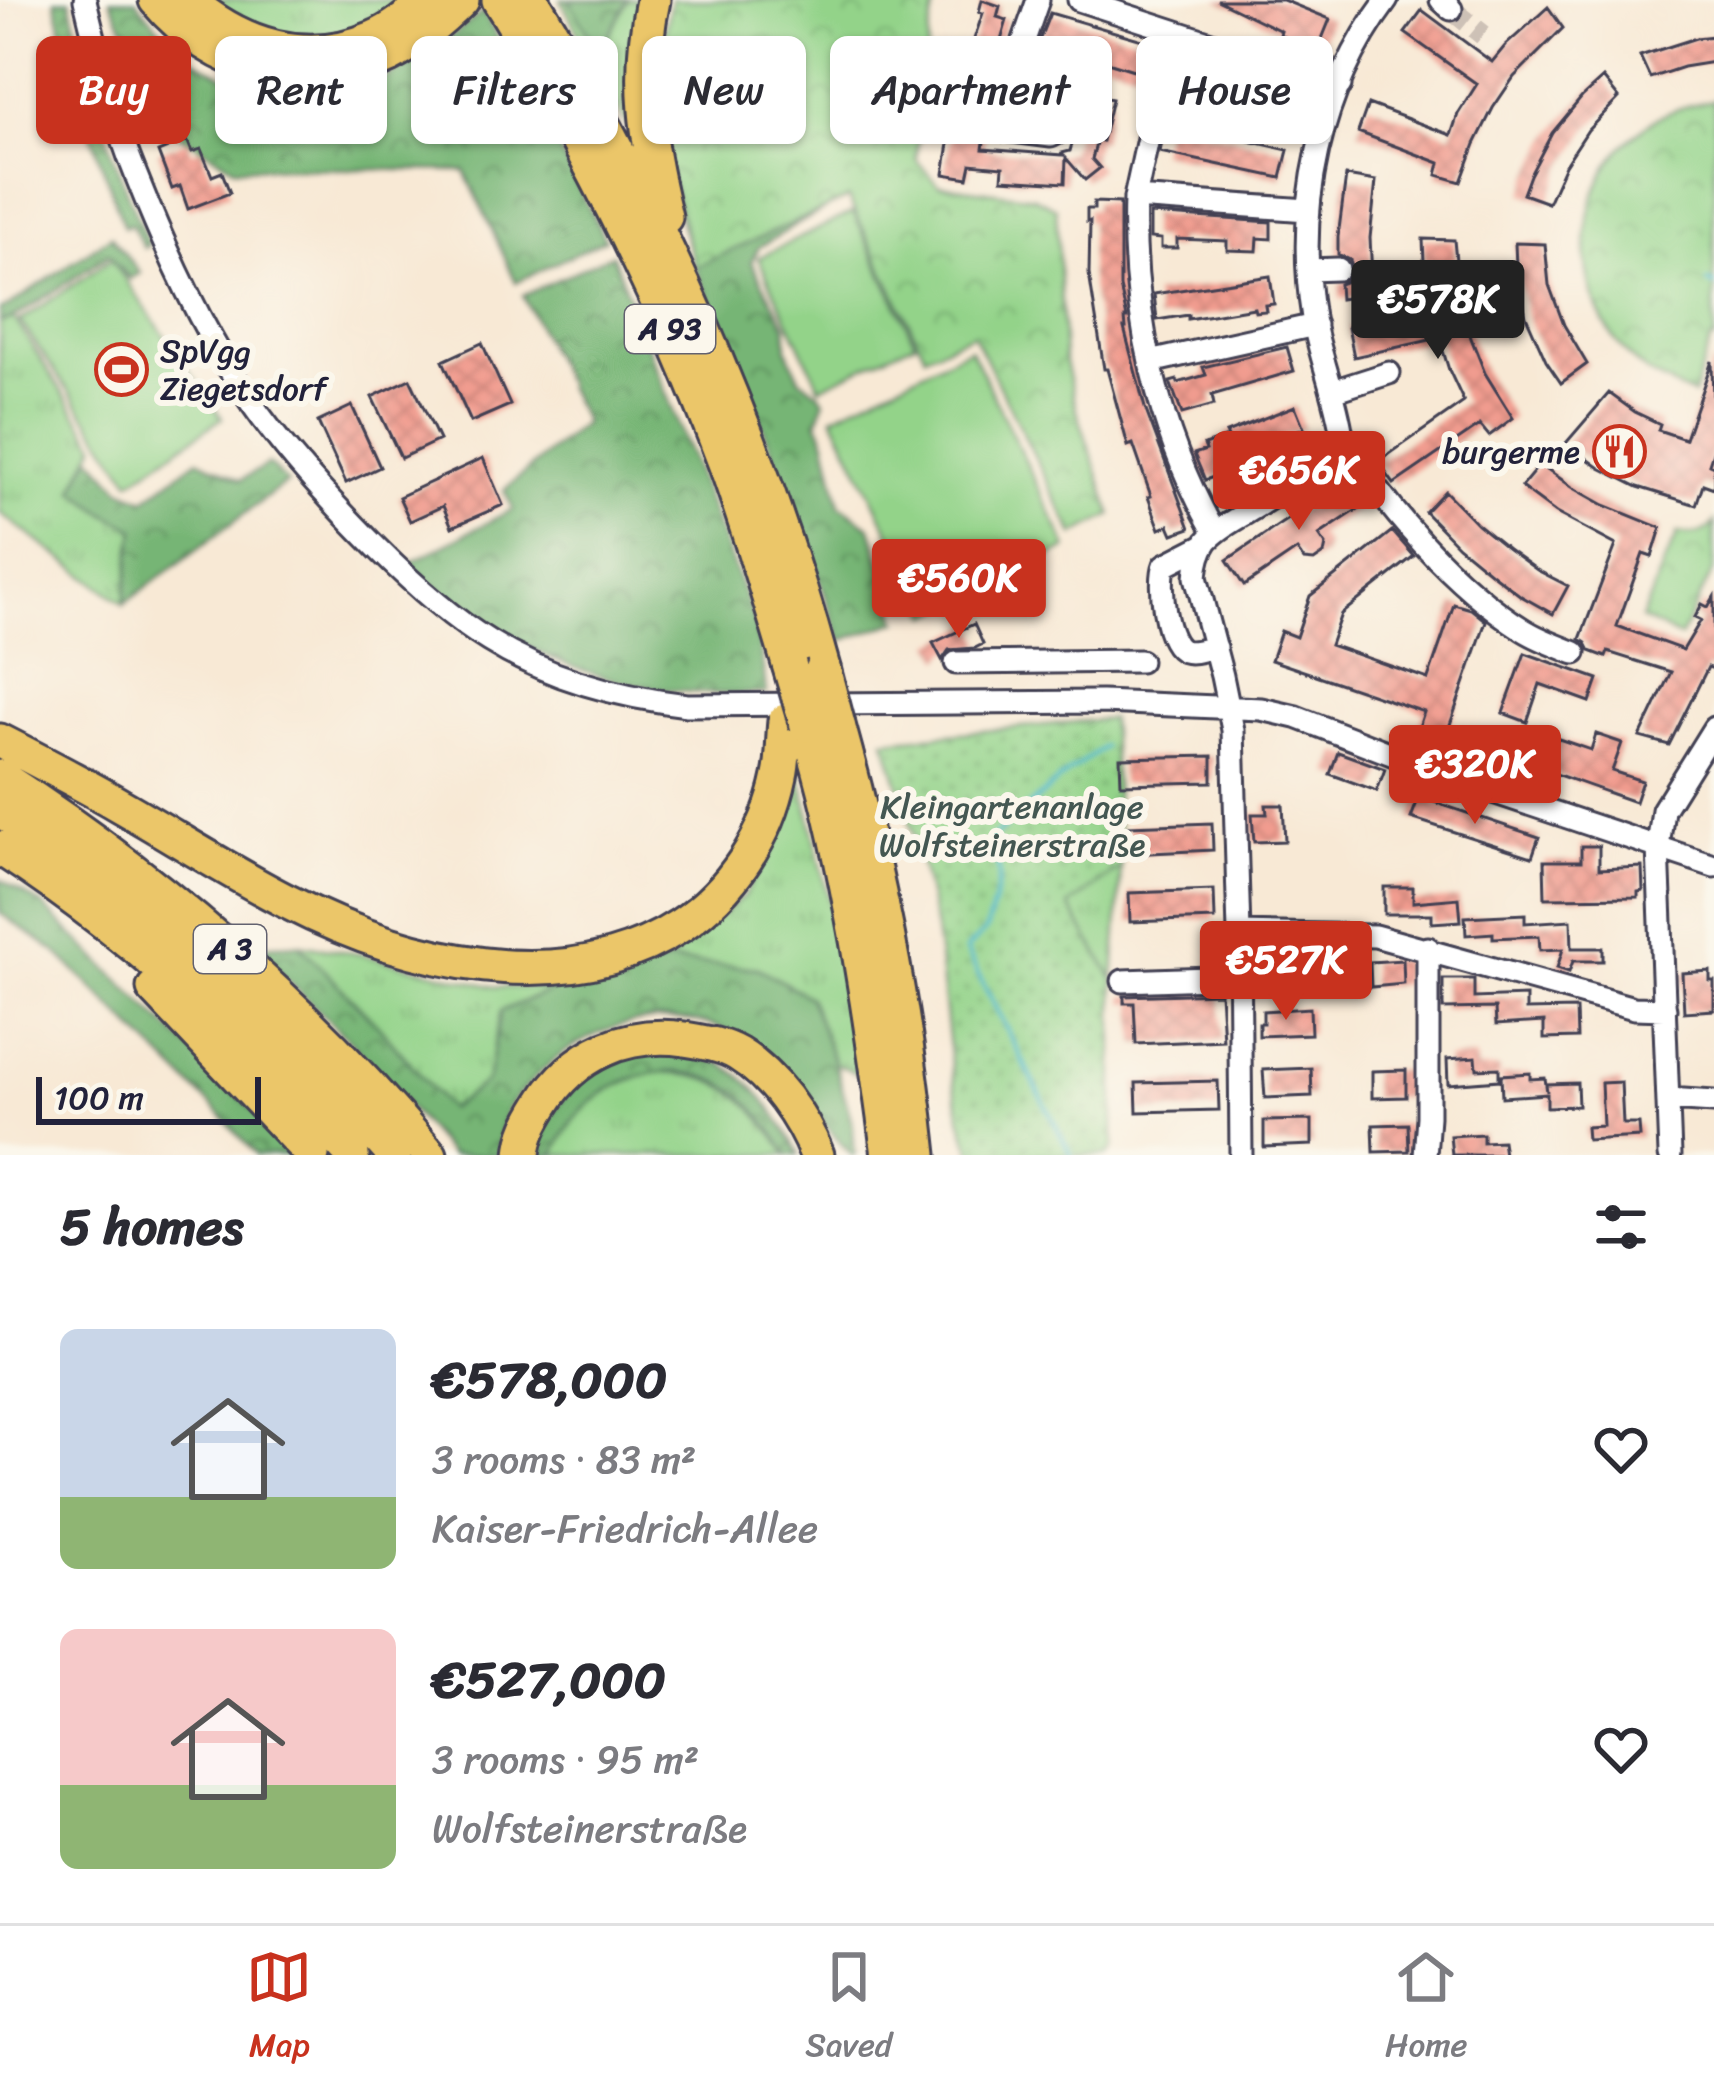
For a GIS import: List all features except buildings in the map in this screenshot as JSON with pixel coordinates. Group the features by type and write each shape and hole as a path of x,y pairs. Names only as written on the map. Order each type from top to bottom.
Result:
{"highway":[{"path":"157,0 177,23 214,50 247,66 315,74 338,72 391,55 463,0"},
{"path":"188,0 236,35 267,46 305,51 373,39 429,0"},
{"name":"A 93","path":"652,0 644,58 644,116 678,273"},
{"name":"A 93","path":"513,4 615,146 678,273 781,530 806,666 810,724 839,846 875,1045 889,1155"},
{"name":"A 93","path":"513,4 673,335 806,666"},
{"name":"A 3","path":"0,741 331,922 429,954 538,968 596,962 630,952 660,939 721,892 746,861 764,827 780,776 810,724 806,666"},
{"name":"A 93","path":"810,724 873,858 920,1155"},
{"name":"A 3","path":"0,777 123,862 206,928 325,1040 430,1155"},
{"name":"A 3","path":"0,811 69,856 203,963 326,1080 394,1155"},
{"name":"A 3","path":"0,848 82,905 204,1006 352,1155"},
{"path":"82,905 116,949 312,1155"},
{"name":"A 93","path":"902,1026 921,1069 943,1155"},
{"path":"523,1155 531,1123 552,1089 574,1068 623,1041 659,1036 706,1042 738,1054 800,1117 817,1155"}],"street":[{"path":"85,0 136,177 196,307 250,400 346,517 399,570 491,643 579,683 687,705 1102,702 1262,709 1714,866"},
{"path":"1025,36 1038,0"},
{"path":"1078,0 1340,85"},
{"path":"1387,0 1340,85 1317,147 1308,210 1308,270 1315,325 1342,436 1371,479 1454,578 1526,632 1575,653"},
{"path":"1015,66 1072,86 1059,132 1051,136 1004,130 1015,66"},
{"path":"1147,144 1135,198 1133,245 1141,313 1150,362 1209,539 1196,577 1233,730 1241,1155"},
{"path":"1135,198 1308,210"},
{"path":"1308,270 1338,269"},
{"path":"1150,362 1315,325"},
{"path":"1333,391 1389,373"},
{"path":"1215,647 1191,652 1172,640 1160,583 1165,565 1314,466 1342,436"},
{"path":"956,663 1140,662"},
{"path":"1099,663 1102,702"},
{"path":"1670,1155 1658,847 1664,811 1714,728"},
{"path":"1239,933 1375,936 1634,1007 1665,1009"},
{"path":"1425,1155 1428,948"},
{"path":"1123,981 1239,976"},
{"path":"1668,1099 1714,1102"}],"green space":[{"path":"55,0 70,0 79,36 63,36"},
{"path":"110,0 136,0 167,36 131,36"},
{"path":"203,0 411,0 377,23 343,36 277,36"},
{"path":"561,0 643,0 635,141 618,109 618,36 580,36"},
{"path":"568,0 628,0 609,36 590,36"},
{"path":"671,0 702,36 664,36"},
{"path":"671,0 936,0 929,36 830,36 830,144 918,144 916,160 939,185 1034,197 1056,208 1064,358 1112,515 1074,535 973,334 925,355 848,198 695,267 662,144 806,144 806,36 664,36"},
{"path":"483,12 497,36 451,36"},
{"path":"191,56 215,71 215,144 387,144 387,77 411,63 411,144 556,144 605,239 516,282 465,171 234,167 191,142"},
{"path":"1714,100 1714,340 1693,395 1638,365 1605,324 1593,295 1587,233 1592,202 1621,148 1661,116"},
{"path":"95,144 110,144 149,245 144,248 131,224 124,227"},
{"path":"667,144 796,144 843,198 759,247 751,262 786,326 787,349 800,379 824,401 818,422 840,505 871,527 898,621 841,641 751,396 695,267 673,197"},
{"path":"853,212 915,342 820,387 758,258"},
{"path":"111,236 140,273 130,279 108,255 14,318 0,322 0,309"},
{"path":"612,254 756,625 767,693 665,690 574,667 489,625 408,564 513,509 504,490 584,423 523,296"},
{"name":"SpVgg Ziegetsdorf","path":"111,259 222,418 131,481 20,321"},
{"path":"14,318 96,444 74,490 135,529 124,604 0,513 0,322"},
{"path":"970,348 1068,548 930,615 833,416"},
{"path":"91,455 121,489 145,499 198,459 241,480 268,464 287,482 124,604 135,529 74,490"},
{"path":"1714,523 1714,569 1680,637 1641,619 1678,533 1698,534"},
{"name":"Kleingartenanlage Wolfsteinerstraße","path":"1110,719 1121,867 1069,906 1114,980 1114,1147 1108,1155 973,1155 957,1098 929,896 885,740"},
{"path":"798,765 838,940 862,1076 835,1063 809,997 758,968 667,961 744,896 780,833"},
{"path":"1121,867 1114,980 1068,905"},
{"path":"0,879 41,904 295,1155 256,1155 56,952 0,913"},
{"path":"299,944 496,987 557,988 501,1011 487,1082 449,1109"},
{"path":"299,944 449,1109 487,1081 501,1011 557,988 667,961 758,968 809,997 835,1063 853,1126 855,1155 777,1066 747,1041 719,1028 661,1019 603,1031 552,1061 509,1106 498,1155 450,1155 357,1048 252,946"},
{"path":"656,1051 705,1057 736,1073 772,1110 799,1154 788,1155 760,1116 721,1083 678,1072 634,1078 613,1087 578,1114 554,1155 538,1155 553,1114 583,1078 613,1061"},
{"path":"655,1072 701,1078 734,1092 788,1155 554,1155 572,1123 594,1100"}],"waterway":[{"path":"1708,282 1714,285"},
{"path":"1071,1155 966,950 986,930 996,893 997,852 991,839 1103,747"}],"tunnel":[{"path":"1451,9 1483,35"}],"place":[{"name":"SpVgg Ziegetsdorf","path":"121,370"},
{"name":"burgerme","path":"1619,452"}]}
